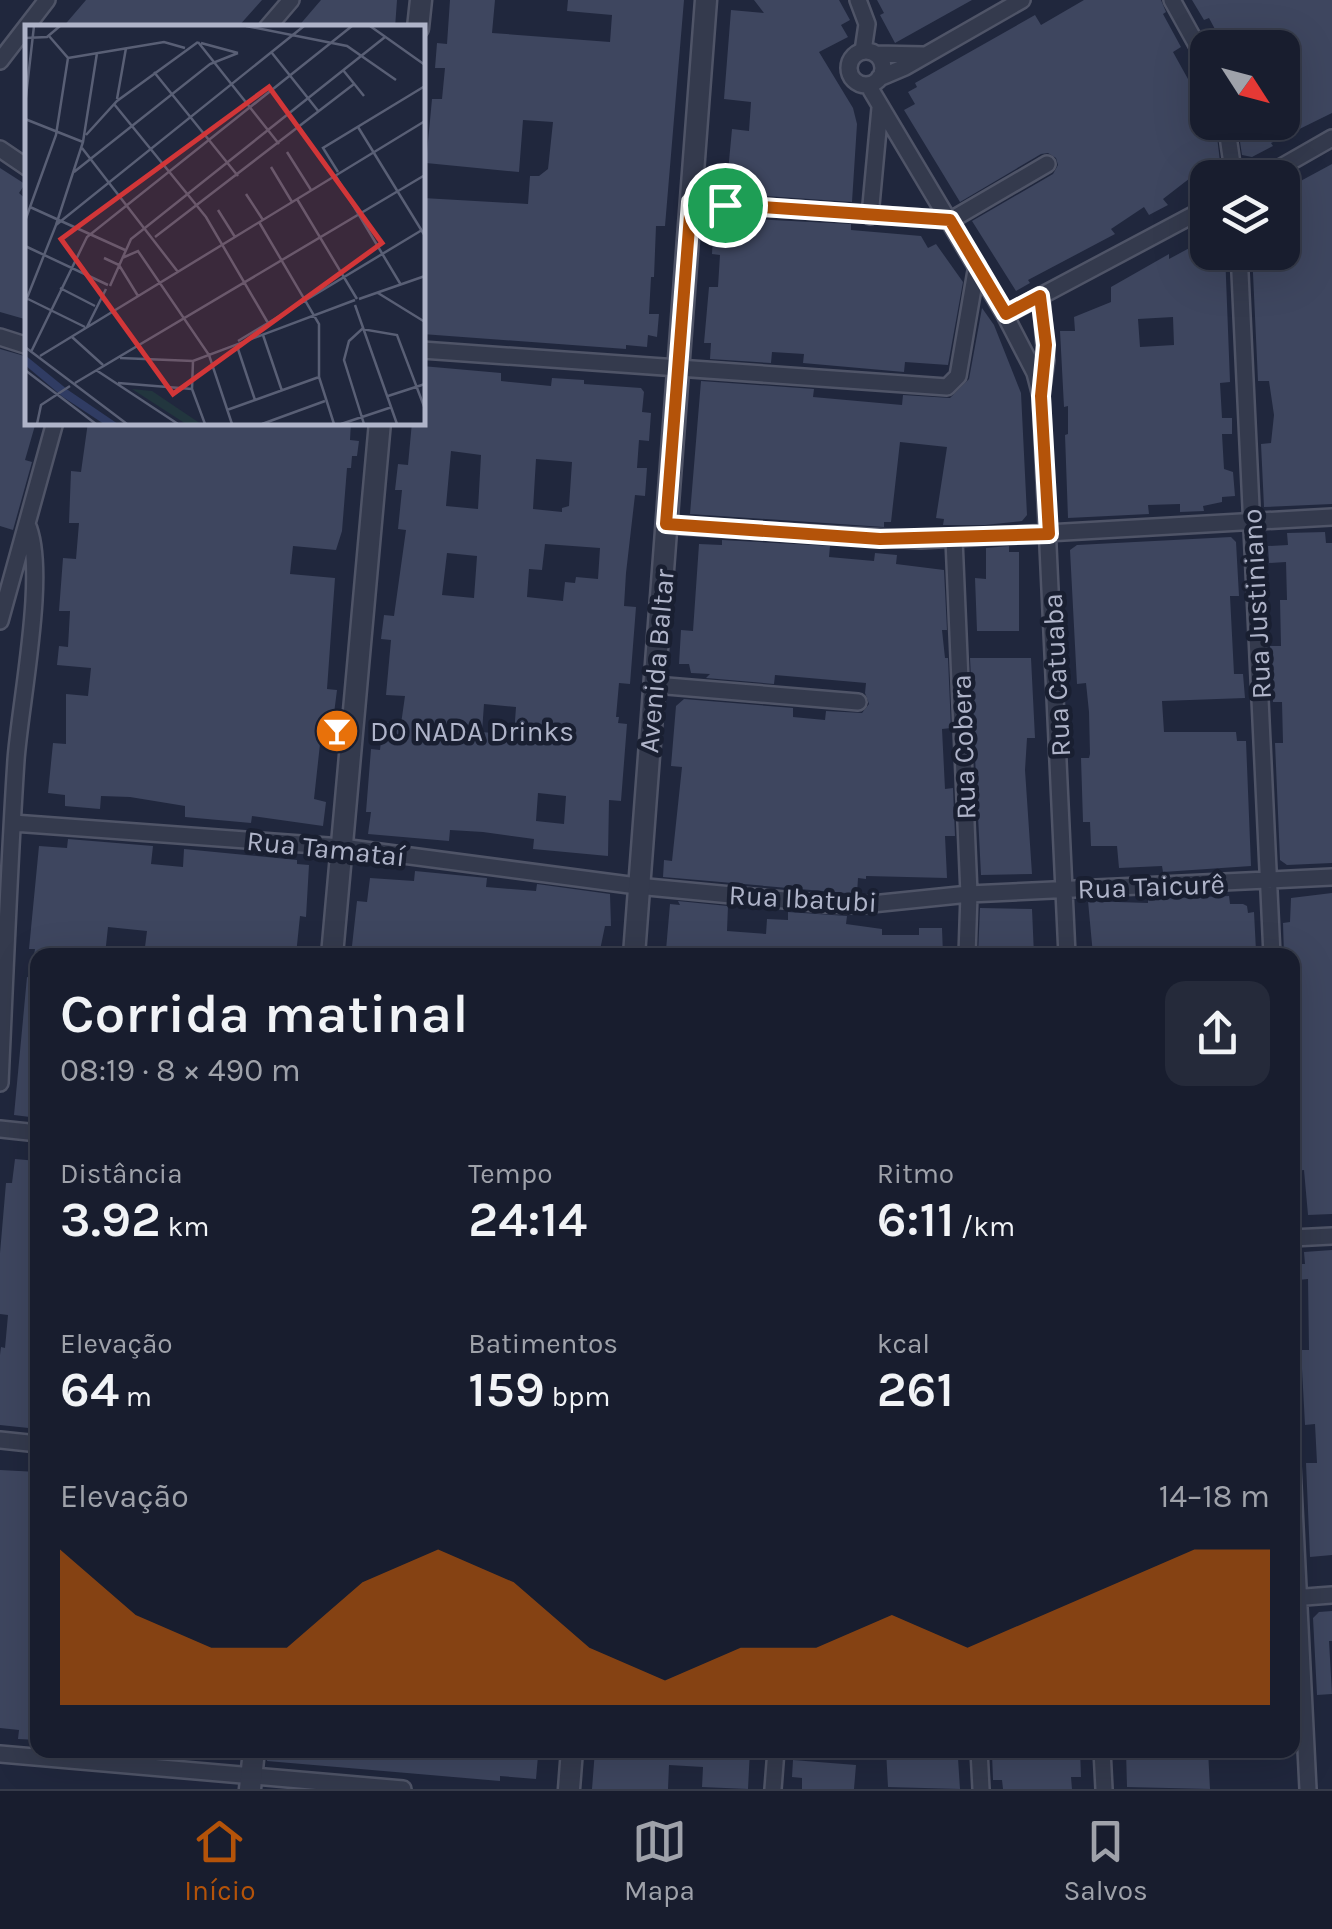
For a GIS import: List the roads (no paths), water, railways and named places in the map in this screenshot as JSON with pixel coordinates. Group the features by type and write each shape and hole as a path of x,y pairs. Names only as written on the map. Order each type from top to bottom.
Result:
{"street":[{"path":"28,25 47,0"},
{"path":"269,25 290,0"},
{"path":"418,25 421,0"},
{"name":"Avenida Baltar","path":"634,948 706,0"},
{"path":"858,0 870,52 882,62 874,82"},
{"path":"924,55 870,52 852,58 848,70 855,82 874,82 924,55 1022,0"},
{"path":"1172,0 1190,32"},
{"path":"0,62 25,29"},
{"name":"Rua Catuaba","path":"874,82 880,108 1006,314 1035,374 1041,396"},
{"path":"870,216 880,108"},
{"path":"1294,160 1332,138"},
{"path":"0,149 25,166"},
{"path":"691,202 950,220 1048,164"},
{"path":"1006,314 1190,217"},
{"path":"425,350 946,387 958,376 977,264"},
{"name":"Rua Justiniano","path":"1239,270 1272,948"},
{"name":"Rua Catuaba","path":"1040,296 1046,360 1041,396 1067,948"},
{"path":"0,337 25,345"},
{"path":"0,621 54,425"},
{"path":"333,948 380,425"},
{"path":"666,524 880,539 954,539 1332,517"},
{"path":"0,1083 13,823 8,756 34,587 34,538 27,524"},
{"name":"Rua Cobera","path":"954,539 969,894 967,948"},
{"path":"0,549 18,555"},
{"path":"655,685 858,702"},
{"name":"Rua Tamataí","path":"13,823 342,847 637,886"},
{"name":"Rua Taicurê","path":"969,894 1332,877"},
{"name":"Rua Ibatubi","path":"637,886 862,905 969,894"},
{"path":"0,1129 30,1131"},
{"path":"1300,1238 1332,1236"},
{"path":"0,1440 30,1443"},
{"path":"1300,1597 1332,1595"},
{"path":"1300,1671 1308,1789"},
{"path":"0,1754 30,1757"},
{"path":"35,1758 251,1783 403,1789"},
{"path":"251,1783 253,1758"},
{"path":"569,1789 571,1758"},
{"path":"773,1789 775,1758"},
{"path":"980,1758 981,1789"},
{"path":"1102,1758 1104,1789"}],"place":[{"name":"DO NADA Drinks","path":"337,731"}]}
